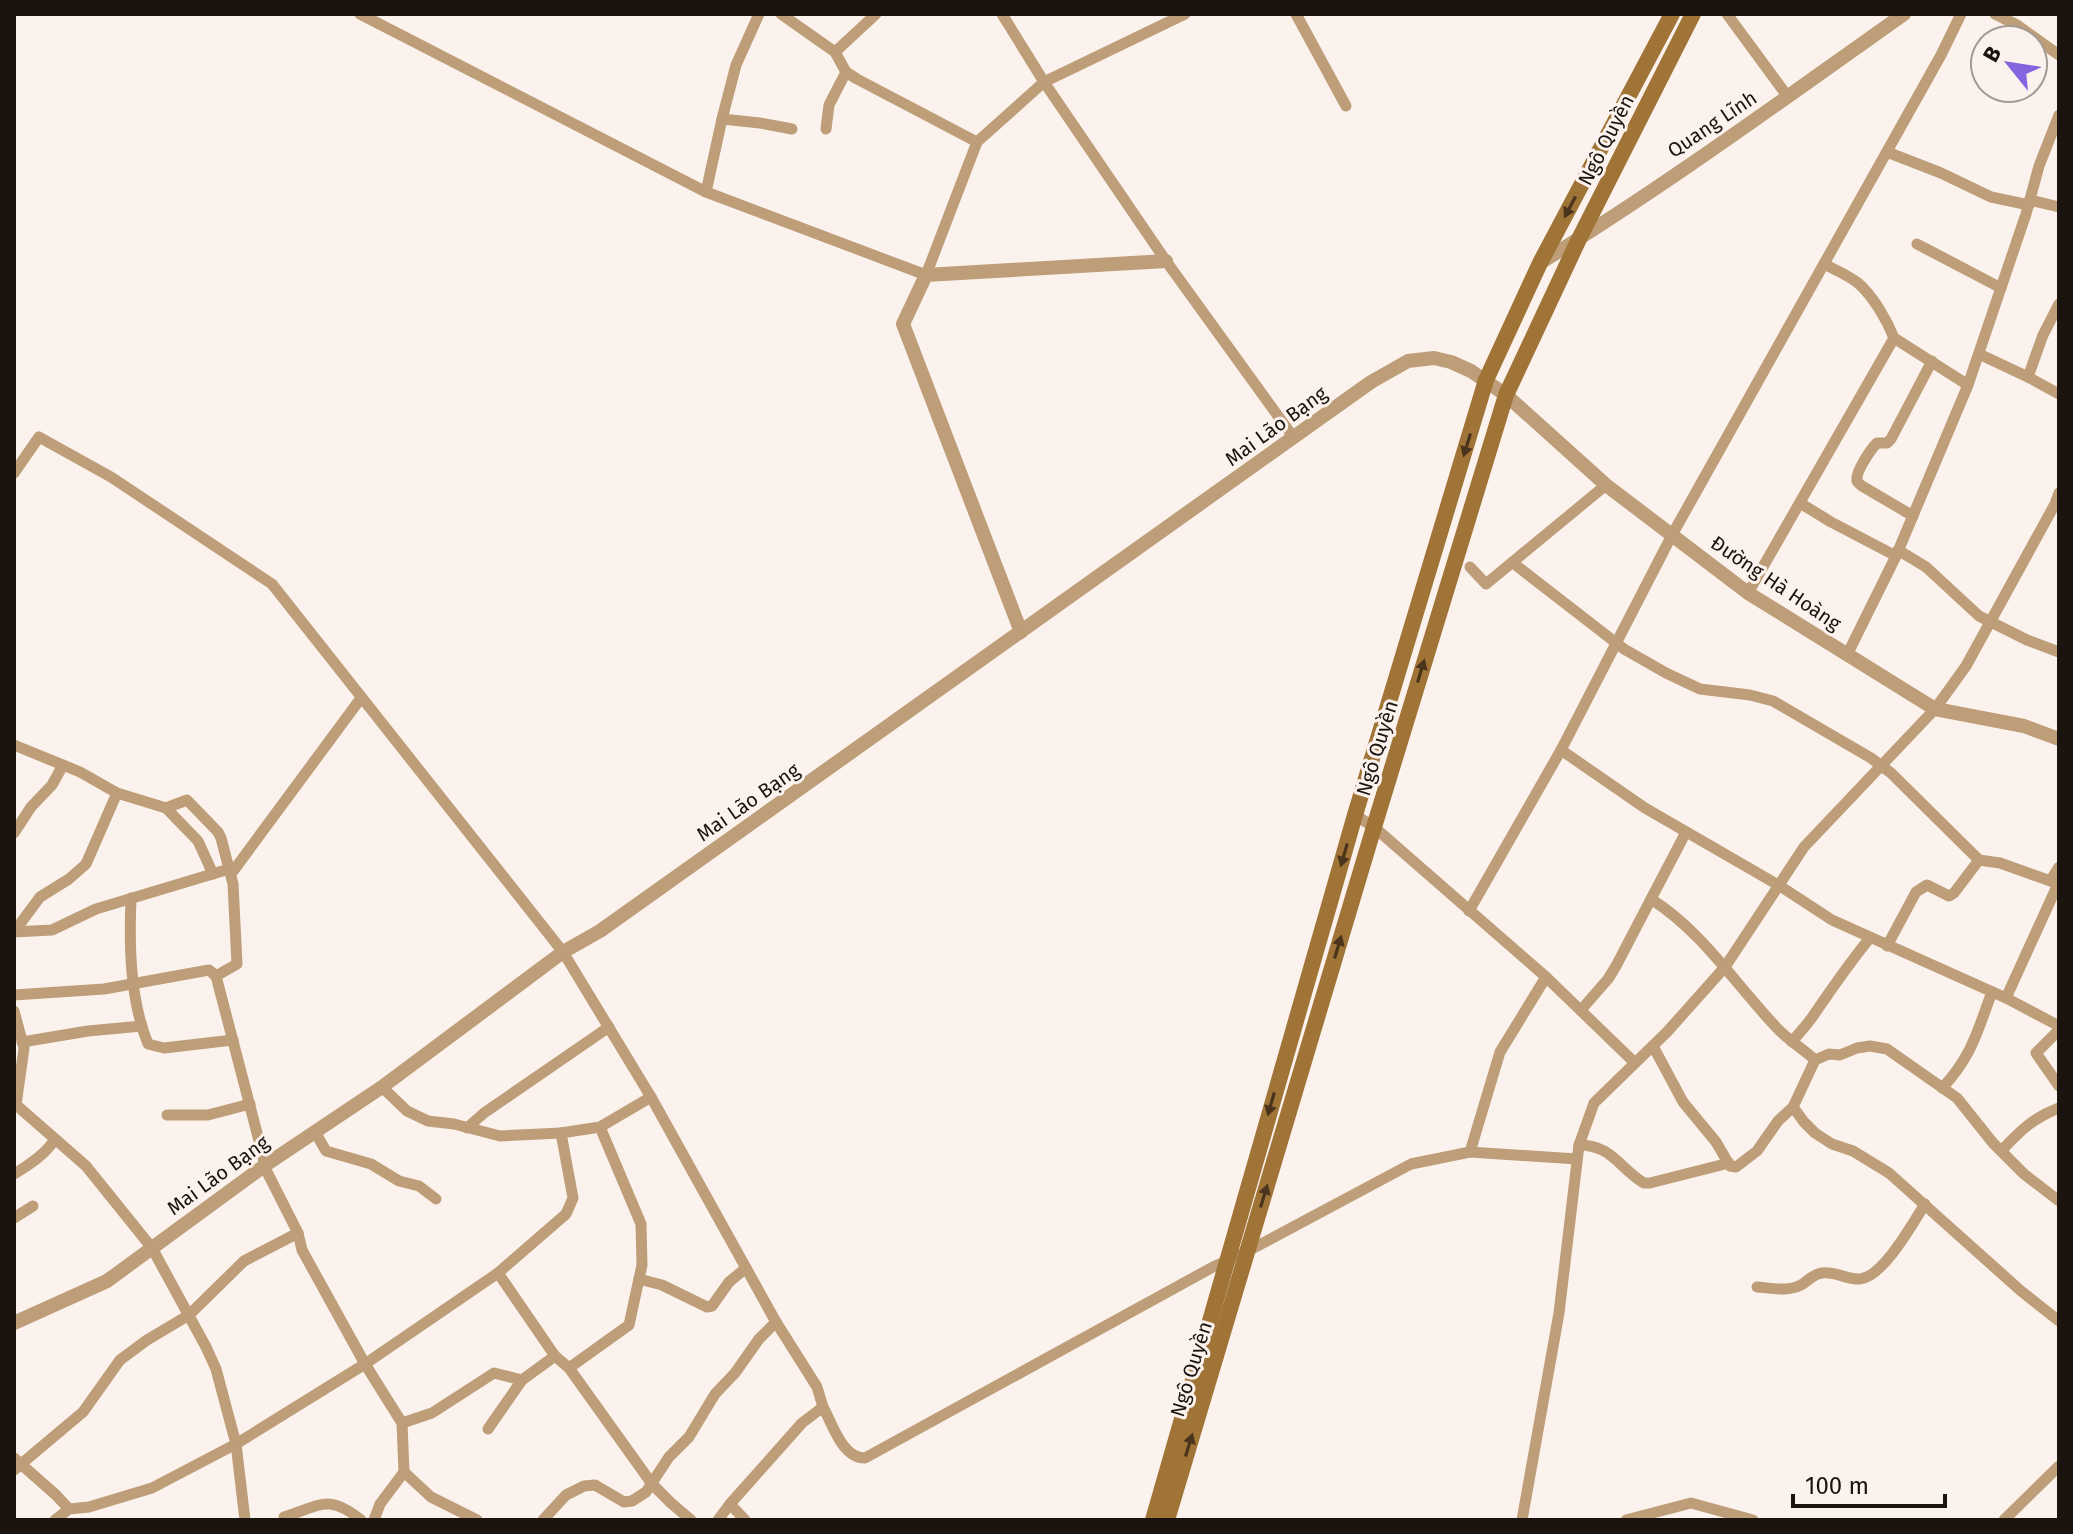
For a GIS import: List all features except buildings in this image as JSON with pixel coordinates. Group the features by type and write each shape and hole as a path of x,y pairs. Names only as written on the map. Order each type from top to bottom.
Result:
{"main road":[{"name":"Ngô Quyền","path":"1153,1520 1355,815 1486,380 1540,263 1672,14"},
{"name":"Ngô Quyền","path":"1167,1520 1506,395 1579,239 1693,14"}],"street":[{"path":"360,14 706,192 926,275 1166,261"},
{"path":"781,14 835,52 846,72 977,142"},
{"path":"835,52 876,14"},
{"path":"1002,14 1044,82 1166,261 1294,438"},
{"path":"1021,632 903,324 926,275 977,142 1044,82 1185,14"},
{"path":"1296,14 1346,106"},
{"path":"1727,14 1788,97"},
{"name":"Quang Lĩnh","path":"1540,263 1788,97 1904,14"},
{"path":"1469,911 1561,750 1672,535 1961,14"},
{"path":"1995,14 2017,25 2059,55"},
{"path":"706,192 736,65 756,15"},
{"path":"826,129 829,105 846,72"},
{"path":"1847,655 1897,553 1968,385 2039,166 2059,115"},
{"path":"722,119 792,129"},
{"path":"1887,152 1991,197 2059,207"},
{"path":"1917,244 2001,288"},
{"path":"1824,264 1863,287 1894,338 1968,385"},
{"path":"2028,377 2039,344 2059,304"},
{"path":"1748,593 1894,338"},
{"path":"1979,354 2059,394"},
{"name":"Mai Lão Bạng","path":"14,1323 107,1281 264,1166 382,1087 563,952 613,922 1371,382 1408,361 1434,358 1451,362 1486,380 1506,395"},
{"path":"1913,516 1862,486 1857,476 1871,448 1891,439 1932,361"},
{"name":"Đường Hà Hoàng","path":"1506,395 1606,485 1748,593 1847,655 1935,709 2024,726 2059,739"},
{"path":"14,473 39,437 111,477 272,584 563,952 651,1097 776,1322 817,1387 823,1407 848,1452 859,1458 865,1458 1227,1260 1411,1164 1470,1152 1577,1159"},
{"path":"1470,567 1486,584 1606,485"},
{"path":"1522,1520 1559,1313 1579,1145 1594,1103 1653,1046 1725,967 1804,847 1935,709 1966,666 2059,493"},
{"path":"1800,503 1844,529 1926,567 1979,616 2059,652"},
{"path":"1513,563 1616,643 1690,686 1773,701 1881,765 1979,860 2000,863 2056,883"},
{"path":"14,932 52,930 96,909 213,874 230,872 361,698"},
{"path":"14,745 80,772 117,793 166,808 198,841 213,874"},
{"path":"1561,750 1645,808 1780,886 1832,920 2006,998 2059,1028 2036,1053 2059,1086"},
{"path":"14,833 31,807 52,785 63,765"},
{"path":"14,932 40,897 86,864 117,793"},
{"path":"166,808 187,800 195,805 218,832 230,872 237,964 216,976"},
{"path":"1355,815 1374,827 1546,977 1634,1062"},
{"path":"1581,1010 1608,979 1686,832"},
{"path":"1887,946 1916,892 1927,885 1949,896 1979,860"},
{"path":"2006,998 2056,883 2059,867"},
{"path":"131,898 134,985 148,1044 157,1047 233,1040"},
{"path":"1651,899 1683,922 1778,1031 1815,1060"},
{"path":"1792,1042 1870,938"},
{"path":"14,995 104,989 209,970 216,976 264,1166 298,1233 302,1250 365,1364 402,1423 404,1472 380,1504 374,1520"},
{"path":"1470,1152 1500,1052 1546,977"},
{"path":"1942,1088 1959,1068 1973,1043 1992,992"},
{"path":"14,1011 24,1048 15,1104 86,1166 152,1248 216,1369 236,1444 245,1520"},
{"path":"22,1042 142,1026"},
{"path":"467,1128 609,1027"},
{"path":"1653,1046 1683,1102 1716,1142 1730,1166 1736,1167 1757,1151 1778,1121 1793,1107 1815,1060 1870,1046 1887,1049 1957,1098 2024,1174 2059,1201"},
{"path":"382,1087 413,1115 500,1136 561,1133 600,1127 651,1097"},
{"path":"167,1115 208,1115 250,1104"},
{"path":"1793,1107 1815,1133 1889,1173 2059,1321"},
{"path":"2002,1150 2028,1124 2042,1114 2059,1108"},
{"path":"569,1368 629,1325 642,1265 641,1224 600,1127"},
{"path":"315,1132 326,1151 371,1164 399,1181 419,1186 436,1199"},
{"path":"55,1520 69,1509 89,1507 152,1488 236,1444 365,1364 498,1273 566,1214 573,1198 561,1133"},
{"path":"14,1174 41,1155 55,1139"},
{"path":"1579,1145 1595,1147 1611,1154 1644,1183 1729,1163"},
{"path":"1757,1287 1791,1289 1824,1273 1862,1279 1872,1275 1898,1245 1925,1204"},
{"path":"14,1218 33,1206"},
{"path":"69,1509 16,1464 83,1412 120,1360 189,1315 244,1261 298,1233"},
{"path":"639,1279 662,1285 707,1307 712,1306 729,1282 746,1268"},
{"path":"498,1273 555,1356 569,1368 652,1484 691,1520"},
{"path":"543,1520 566,1495 584,1486 595,1485 624,1502 632,1501 646,1492 669,1457 689,1437 715,1394 776,1322"},
{"path":"488,1429 522,1380 555,1356"},
{"path":"402,1423 432,1413 494,1373 522,1380"},
{"path":"718,1520 802,1423 823,1407"},
{"path":"2004,1520 2059,1466"},
{"path":"404,1472 431,1497 477,1520"},
{"path":"281,1519 323,1503 336,1504 361,1520"},
{"path":"1626,1520 1691,1503 1753,1520"},
{"path":"730,1504 745,1520"},
{"path":"89,1507 95,1520"}]}
